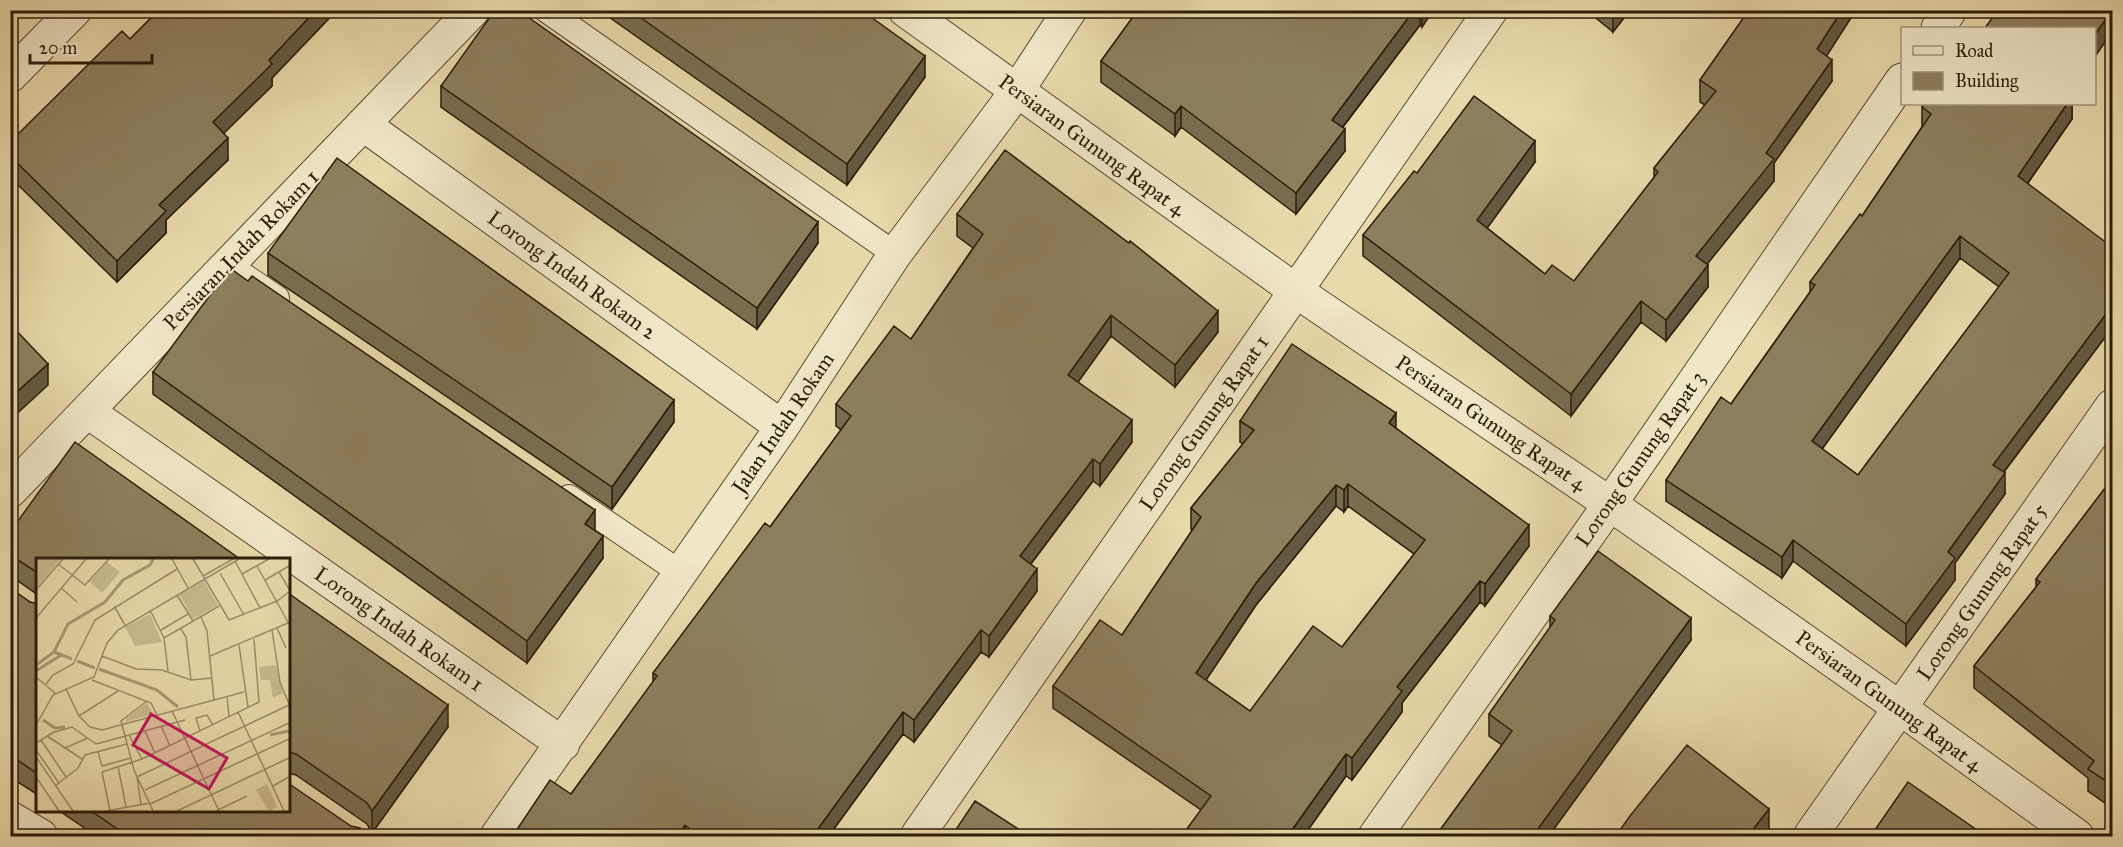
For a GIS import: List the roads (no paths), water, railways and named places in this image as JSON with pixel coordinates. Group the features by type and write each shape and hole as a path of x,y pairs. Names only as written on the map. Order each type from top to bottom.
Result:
{"street":[{"path":"10,76 75,10"},
{"name":"Persiaran Indah Rokam 1","path":"10,491 473,10"},
{"name":"Persiaran Gunung Rapat 4","path":"905,10 1296,291 1610,504 1900,708 2077,837"},
{"name":"Jalan Indah Rokam","path":"497,837 782,427 895,254 1017,92 1071,10"},
{"name":"Lorong Gunung Rapat 1","path":"917,837 1491,10"},
{"path":"1939,27 1950,10"},
{"name":"Lorong Gunung Rapat 3","path":"1375,837 1610,504 1901,81"},
{"name":"Lorong Indah Rokam 2","path":"363,124 782,427"},
{"name":"Lorong Gunung Rapat 5","path":"1810,837 2112,406"},
{"name":"Lorong Indah Rokam 1","path":"87,411 563,744"},
{"path":"10,818 41,837"}],"lane":[{"path":"546,10 895,254"},
{"path":"227,264 296,311"},
{"path":"553,486 681,573"}]}
